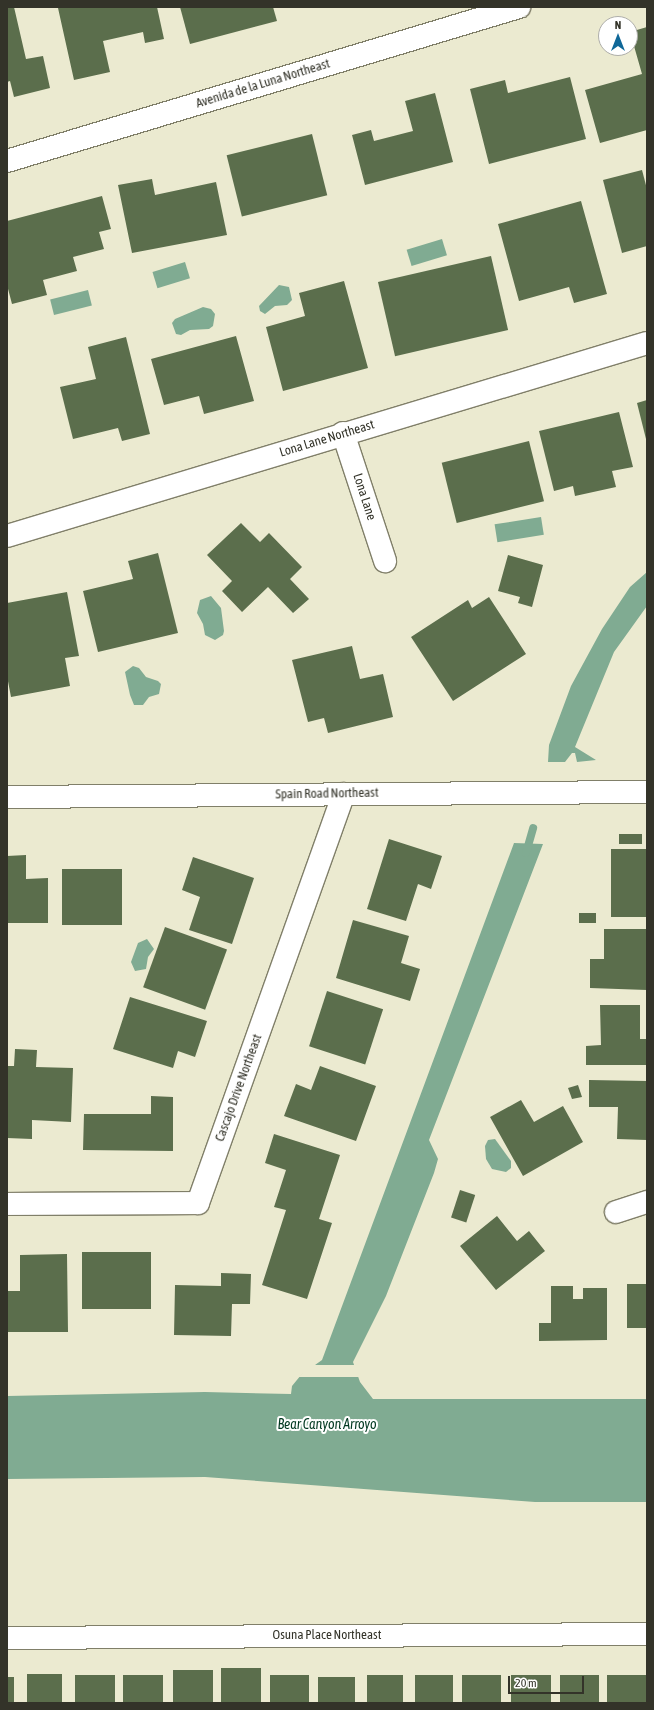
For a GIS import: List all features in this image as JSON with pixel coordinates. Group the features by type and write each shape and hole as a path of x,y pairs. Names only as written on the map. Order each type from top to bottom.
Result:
{"street":[{"name":"Avenida de la Luna Northeast","path":"7,161 519,7"},
{"name":"Lona Lane Northeast","path":"7,536 343,433 647,343"},
{"name":"Lona Lane","path":"343,433 385,561"},
{"name":"Spain Road Northeast","path":"7,797 587,791 647,792"},
{"name":"Cascajo Drive Northeast","path":"7,1204 198,1203 344,794"},
{"path":"616,1212 647,1202"},
{"name":"Osuna Place Northeast","path":"7,1638 647,1634"}],"water":[{"path":"442,239 447,255 412,266 407,250"},
{"path":"185,262 190,278 157,288 152,272"},
{"path":"279,285 289,287 292,300 287,305 275,306 265,314 260,311 259,306"},
{"path":"88,290 92,306 54,315 50,299"},
{"path":"203,307 211,309 215,314 213,326 209,329 190,330 181,335 176,334 172,323 175,319"},
{"path":"541,517 544,535 497,542 495,524"},
{"path":"647,572 647,606 614,652 575,747 596,760 577,762 575,753 572,753 565,762 548,762 549,745 571,686 602,629 630,587"},
{"path":"211,596 221,608 224,631 223,635 215,640 205,635 203,624 197,613 200,600"},
{"path":"133,666 139,668 146,677 158,681 161,684 159,694 149,697 143,705 134,705 130,695 125,672"},
{"name":"Bear Canyon Arroyo","path":"514,843 543,844 429,1140 438,1159 434,1173 386,1296 353,1362 360,1382 373,1399 647,1399 647,1502 535,1502 205,1477 7,1479 7,1396 205,1392 291,1394 292,1386 301,1375 322,1360"},
{"path":"147,939 154,949 148,957 146,969 135,971 131,962 138,943"},
{"path":"495,1139 511,1161 511,1168 506,1172 492,1169 486,1159 485,1146 488,1140"}],"pier":[{"path":"312,1365 356,1365 361,1377 298,1377"}],"building":[{"path":"7,7 14,7 26,59 43,56 50,88 14,97 10,81 7,82"},
{"path":"157,7 164,39 145,43 143,32 103,41 110,72 74,80 58,8"},
{"path":"180,7 273,7 277,21 190,44"},
{"path":"647,27 647,130 600,143 585,90 642,74 637,56 638,30"},
{"path":"570,77 586,139 489,164 470,89 505,80 508,93"},
{"path":"435,93 453,162 365,185 352,135 371,130 374,141 413,131 405,101"},
{"path":"312,134 327,195 242,216 227,155"},
{"path":"642,170 647,189 647,246 622,253 603,180"},
{"path":"152,179 155,195 216,182 227,235 132,253 118,185"},
{"path":"102,196 111,229 99,232 104,249 73,257 77,271 43,280 47,295 12,304 7,285 7,221"},
{"path":"581,201 607,294 574,303 569,287 519,301 498,224"},
{"path":"491,256 508,330 395,356 378,282"},
{"path":"344,281 368,368 283,391 266,327 305,316 299,293"},
{"path":"236,336 254,401 204,414 199,396 164,405 151,359"},
{"path":"126,337 150,434 122,441 118,428 73,439 60,387 96,379 88,347"},
{"path":"647,400 647,439 646,439 637,403"},
{"path":"619,412 633,467 612,471 616,487 575,496 573,486 554,491 539,431"},
{"path":"529,441 544,501 457,523 442,463"},
{"path":"241,523 260,542 269,533 302,567 290,579 309,599 293,613 268,587 242,612 222,591 232,581 207,555"},
{"path":"158,553 178,633 98,652 83,591 133,579 128,561"},
{"path":"508,555 543,565 532,607 518,603 520,597 498,591"},
{"path":"67,592 79,656 65,658 70,686 11,697 7,676 7,603"},
{"path":"489,597 526,654 453,701 411,637 468,600 472,608"},
{"path":"352,646 360,679 383,674 393,717 328,733 324,718 308,722 292,660"},
{"path":"619,834 642,834 642,844 619,844"},
{"path":"389,839 442,856 431,889 418,884 406,921 367,909"},
{"path":"611,849 647,849 647,917 611,917"},
{"path":"26,855 26,879 48,878 48,923 7,923 7,856"},
{"path":"193,857 254,878 232,944 189,930 200,897 182,890"},
{"path":"62,869 122,869 122,925 62,925"},
{"path":"579,913 596,913 596,923 579,923"},
{"path":"353,920 409,936 401,963 420,969 410,1001 336,978"},
{"path":"165,927 227,950 205,1010 143,987"},
{"path":"604,929 647,929 647,990 590,988 590,959 604,959"},
{"path":"327,991 383,1009 365,1064 309,1046"},
{"path":"130,997 207,1021 195,1057 178,1051 173,1068 113,1049"},
{"path":"600,1005 640,1005 640,1039 647,1039 647,1065 586,1065 586,1046 601,1045"},
{"path":"15,1049 37,1050 36,1067 73,1068 71,1122 32,1120 32,1139 7,1138 7,1066 14,1066"},
{"path":"320,1066 376,1086 356,1141 284,1116 296,1084 311,1090"},
{"path":"589,1080 647,1081 647,1140 617,1139 618,1107 589,1107"},
{"path":"578,1085 582,1097 572,1099 568,1088"},
{"path":"151,1096 173,1097 173,1151 83,1150 84,1114 151,1114"},
{"path":"521,1100 534,1122 563,1106 583,1142 523,1176 490,1117"},
{"path":"274,1134 340,1155 319,1219 332,1223 307,1299 262,1285 286,1210 274,1207 286,1170 265,1163"},
{"path":"460,1190 475,1195 466,1223 451,1218"},
{"path":"497,1216 517,1241 529,1231 545,1251 496,1290 460,1246"},
{"path":"82,1252 151,1252 151,1309 82,1309"},
{"path":"67,1254 68,1332 7,1332 7,1291 20,1291 20,1255"},
{"path":"221,1273 251,1274 250,1304 232,1304 231,1336 174,1335 175,1285 221,1286"},
{"path":"627,1284 647,1284 647,1328 627,1328"},
{"path":"551,1286 573,1286 573,1299 583,1299 583,1288 607,1288 607,1340 539,1341 539,1323 551,1323"},
{"path":"221,1668 261,1668 261,1703 221,1703"},
{"path":"173,1670 213,1670 213,1703 173,1703"},
{"path":"27,1674 62,1674 62,1703 27,1703"},
{"path":"75,1675 115,1675 115,1703 75,1703"},
{"path":"123,1675 163,1675 163,1703 123,1703"},
{"path":"270,1675 309,1675 309,1703 270,1703"},
{"path":"367,1675 403,1675 403,1703 367,1703"},
{"path":"415,1675 453,1675 453,1703 415,1703"},
{"path":"462,1675 501,1675 501,1703 462,1703"},
{"path":"511,1675 551,1675 551,1703 511,1703"},
{"path":"560,1675 599,1675 599,1703 560,1703"},
{"path":"607,1675 647,1675 647,1703 607,1703"},
{"path":"7,1677 14,1677 14,1703 7,1703"},
{"path":"318,1677 355,1677 355,1703 318,1703"}],"waterway":[{"path":"526,853 533,828"}]}
